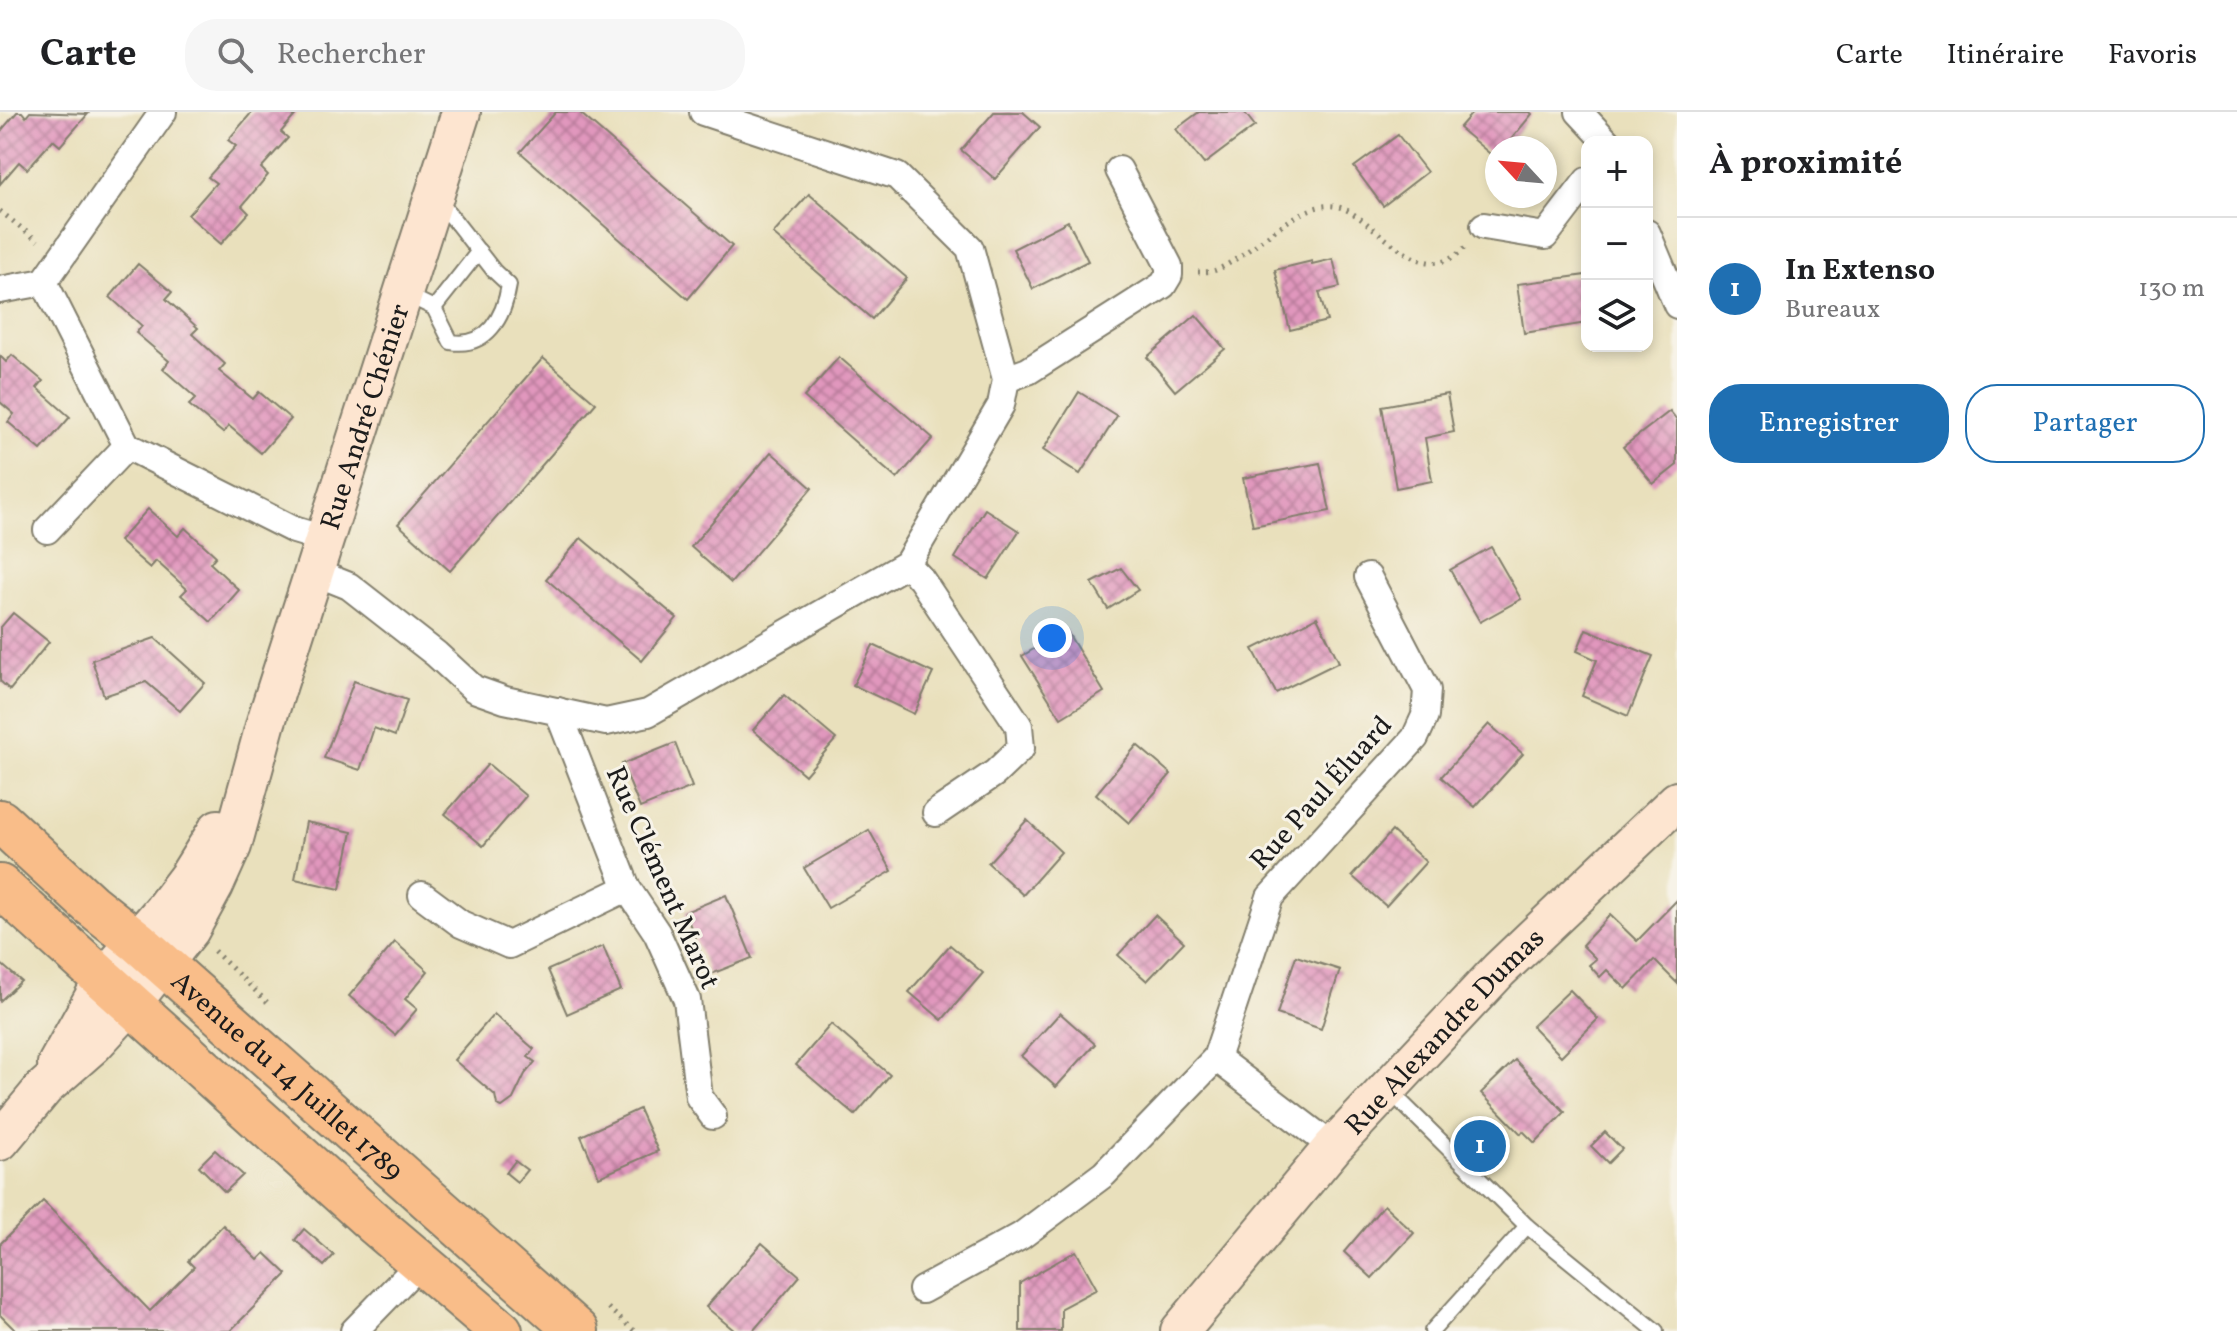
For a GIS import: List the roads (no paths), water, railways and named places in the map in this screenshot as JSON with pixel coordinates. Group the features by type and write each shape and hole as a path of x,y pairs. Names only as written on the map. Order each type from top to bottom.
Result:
{"main road":[{"name":"Avenue du 14 Juillet 1789","path":"0,821 90,904 150,953 577,1331"},
{"name":"Avenue du 14 Juillet 1789","path":"0,886 420,1263 501,1331"}],"street":[{"path":"0,290 44,282 163,112"},
{"name":"Rue André Chénier","path":"0,1141 150,953 188,877 222,821 266,722 319,556 418,300 435,194 461,112"},
{"path":"44,282 127,446 294,530 349,586 436,654 474,689 505,700 606,722 648,713 907,564 1001,405 1006,379 970,248 897,176 703,112"},
{"path":"1579,112 1601,136"},
{"path":"1006,379 1028,371 1163,285 1169,275 1169,266 1119,170"},
{"path":"1484,226 1545,236 1581,189"},
{"path":"1653,247 1677,305"},
{"path":"47,530 127,446"},
{"path":"907,564 921,579 1019,726 1021,748 995,773 936,813"},
{"name":"Rue Paul Éluard","path":"922,1290 1021,1236 1104,1174 1216,1058 1270,897 1415,738 1425,716 1427,690 1368,577"},
{"name":"Rue Clément Marot","path":"558,711 627,888 657,933 687,1000 699,1097 713,1116"},
{"name":"Rue Alexandre Dumas","path":"1180,1331 1333,1147 1387,1089 1499,970 1677,801"},
{"path":"422,895 461,924 509,945 627,888"},
{"path":"1216,1058 1333,1147"},
{"path":"354,1331 420,1263"},
{"name":"Rue Alexandre Dumas","path":"1198,1331 1227,1276"}],"lane":[{"path":"435,194 509,285 506,303 488,334 465,344 451,342 418,300 479,251"},
{"path":"1387,1089 1527,1226 1656,1331"},
{"path":"1432,1331 1527,1226"}],"place":[{"name":"In Extenso","path":"1480,1146"}]}
